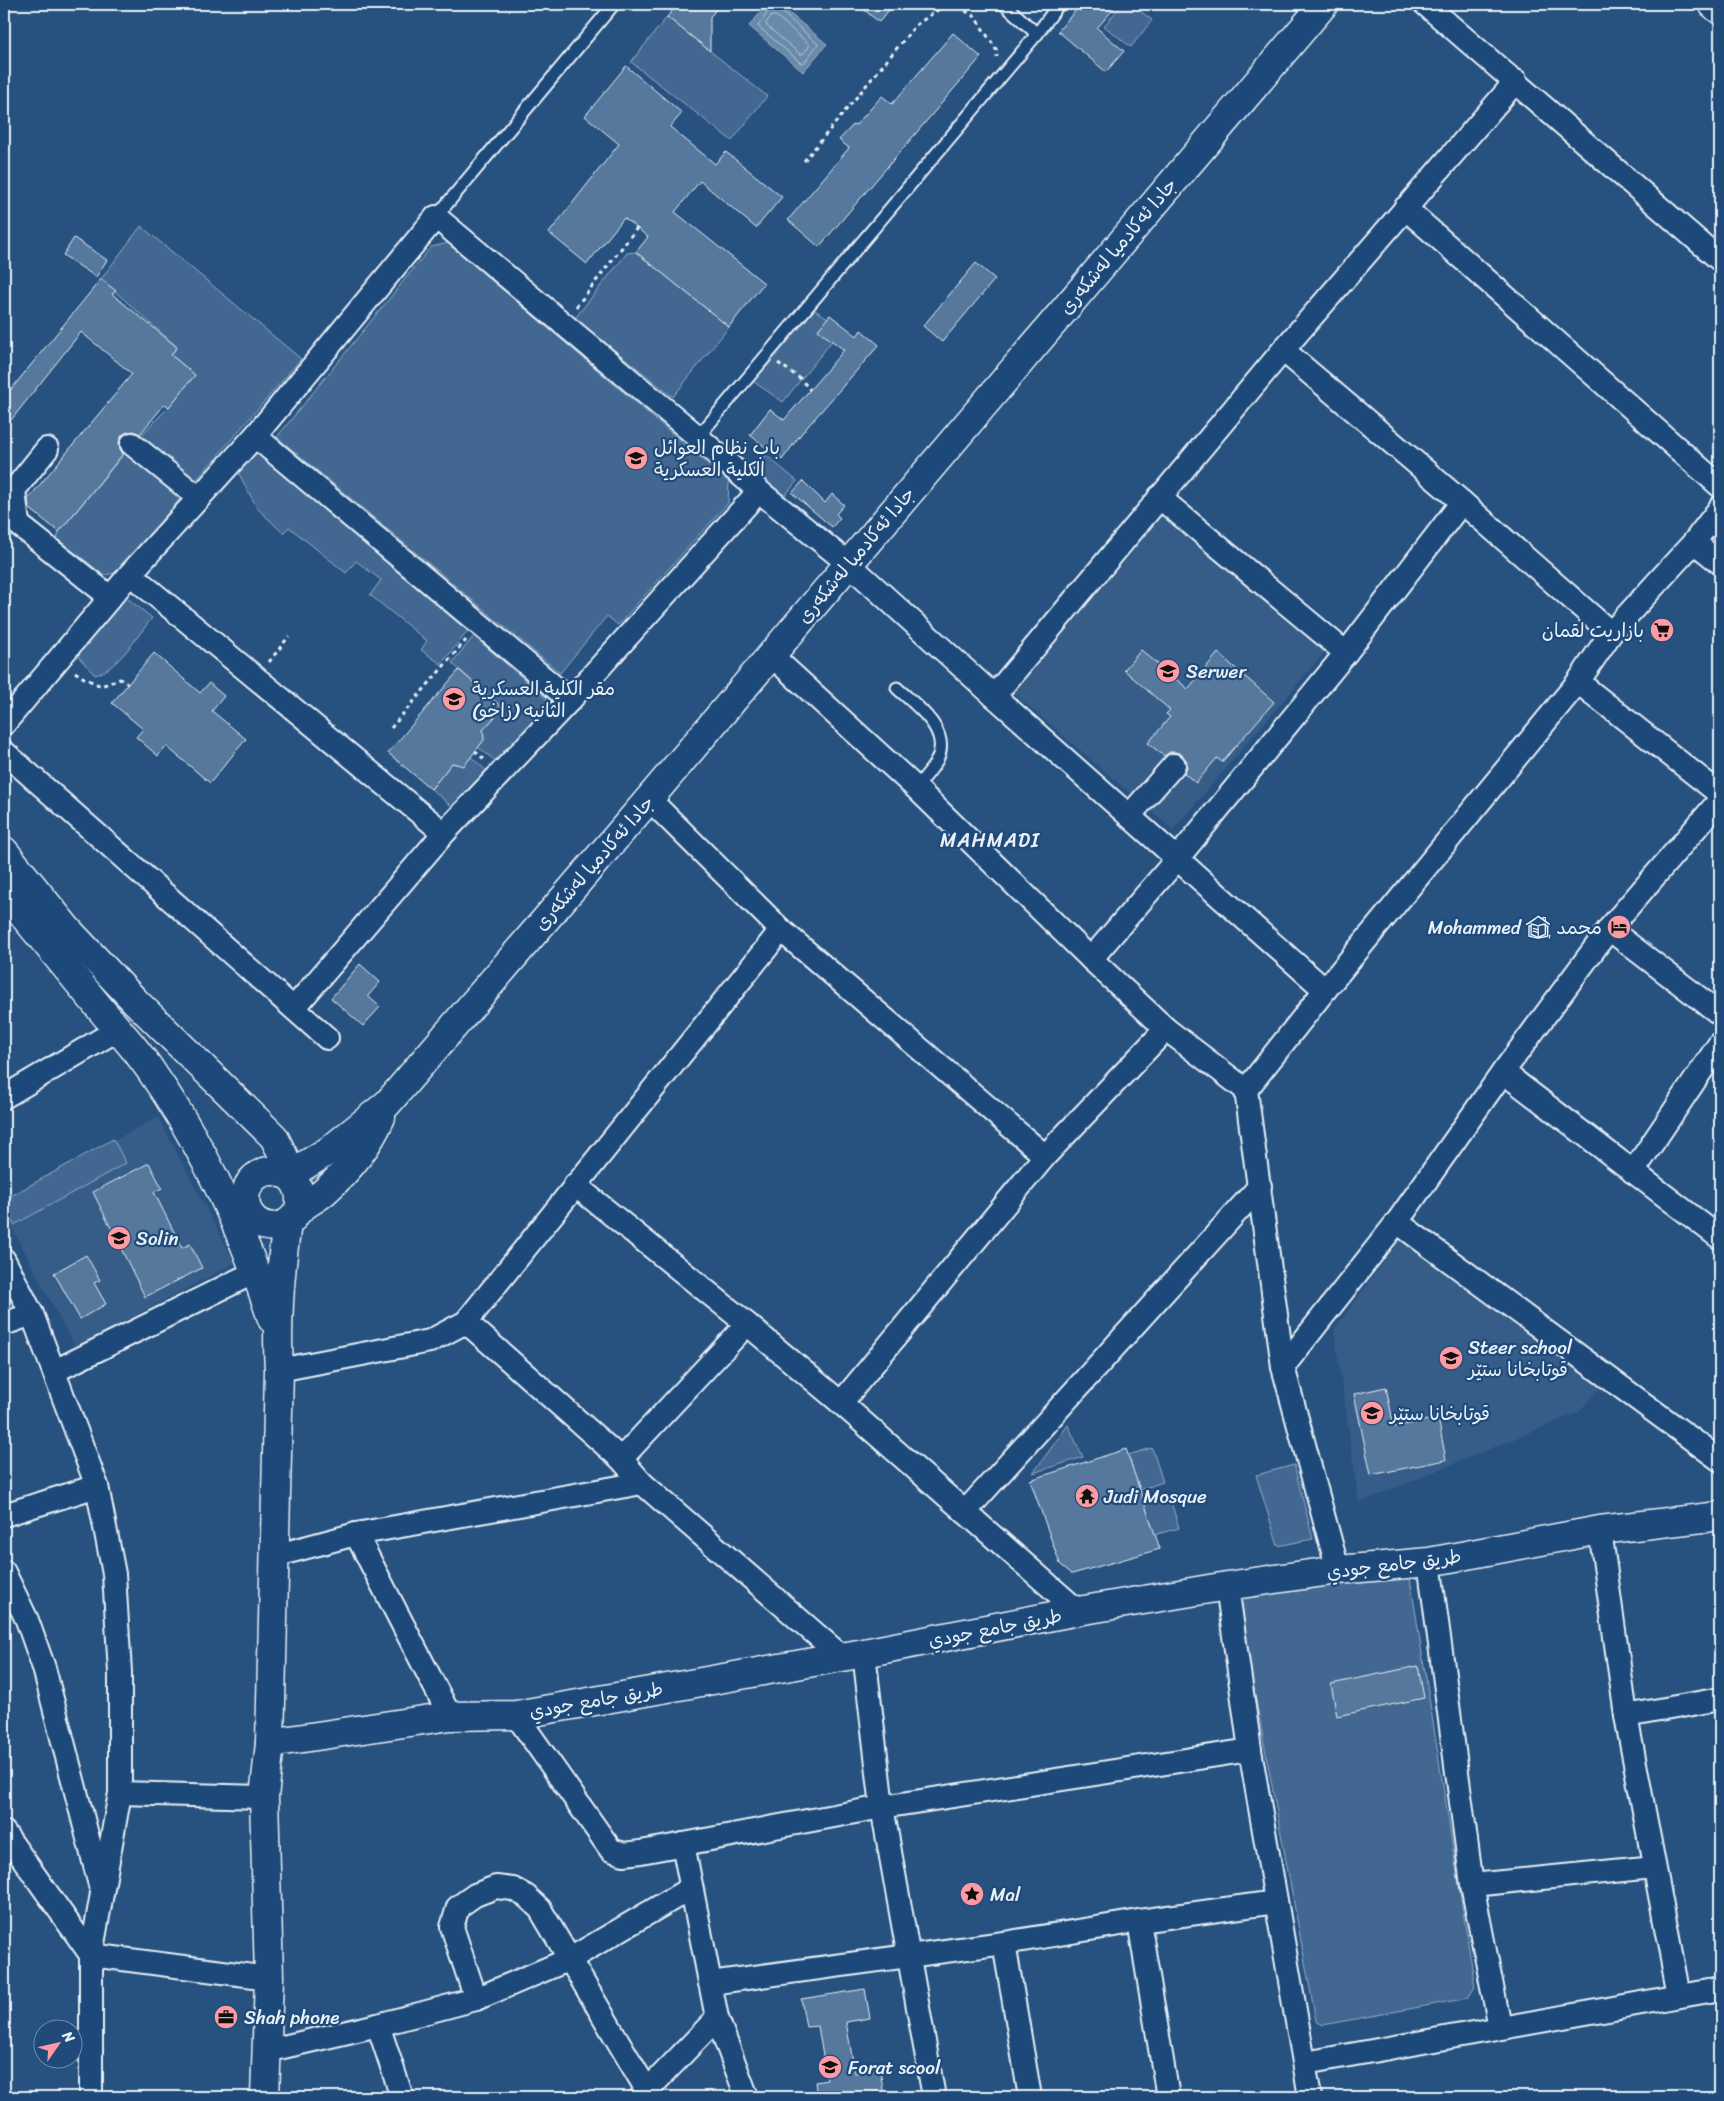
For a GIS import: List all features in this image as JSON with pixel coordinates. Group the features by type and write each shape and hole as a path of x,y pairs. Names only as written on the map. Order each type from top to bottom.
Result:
{"main road":[{"name":"جادا ئه‌كادميا له‌شكه‌رى","path":"386,1104 649,799 1324,4"},
{"path":"1713,4 1720,10"},
{"path":"4,851 68,930 135,1001 274,1137 284,1157 287,1174 300,1192 293,1217 278,1295 279,1370 270,1743 264,1797 269,1978 266,2097"},
{"path":"4,892 150,1069 169,1098 196,1143 237,1225 256,1271 277,1332"},
{"path":"256,1271 251,1214 246,1191 255,1178 269,1171 287,1174 337,1145 386,1104"},
{"path":"216,1182 234,1191 251,1214 266,1226 277,1227 293,1217 343,1175 365,1146 386,1104"},
{"name":"طريق جامع جودي","path":"270,1743 450,1716 516,1715 852,1655 1078,1611 1227,1586 1338,1570 1429,1562 1600,1530 1720,1516"}],"street":[{"path":"1425,4 1720,260"},
{"path":"994,696 1283,350 1516,81"},
{"path":"1405,208 1720,486"},
{"path":"4,724 130,574 255,436 436,217 698,437 759,491 849,564 994,696 1326,990"},
{"path":"1283,350 1462,502 1610,633"},
{"path":"255,436 570,700"},
{"path":"132,444 198,498"},
{"path":"47,449 14,490 18,524 110,597"},
{"path":"294,1008 444,833 570,700 759,491"},
{"path":"1159,497 1346,653"},
{"path":"1091,959 1178,859 1346,653 1462,502"},
{"path":"1246,1090 1578,682 1610,633 1694,542 1720,508"},
{"path":"1694,542 1720,563"},
{"path":"130,574 444,833"},
{"path":"771,655 916,788 1091,959 1166,1029 1246,1090 1283,1367 1338,1570"},
{"path":"1578,682 1720,794"},
{"path":"4,752 327,1038"},
{"path":"1129,816 1174,765"},
{"path":"649,799 781,930 1045,1156"},
{"path":"1283,1367 1397,1222 1503,1072 1609,929 1720,800"},
{"path":"1609,929 1720,1014"},
{"path":"279,1370 430,1341 466,1322 781,930"},
{"path":"841,1404 1045,1156 1166,1029"},
{"path":"4,1097 117,1030"},
{"path":"1633,1172 1720,1043"},
{"path":"1503,1072 1720,1238"},
{"path":"575,1185 841,1404 1078,1611"},
{"path":"965,1512 1260,1186"},
{"path":"1397,1222 1720,1460"},
{"path":"4,1260 32,1314 55,1371 96,1486 114,1574 120,1672 120,1793 91,1955 91,2097"},
{"path":"55,1371 256,1271"},
{"path":"4,1324 32,1314"},
{"path":"466,1322 621,1459 642,1483 852,1655 882,1807 934,2097"},
{"path":"621,1459 746,1324"},
{"path":"274,1556 356,1534 642,1483"},
{"path":"4,1515 96,1486"},
{"path":"1600,1530 1626,1716 1679,1996"},
{"path":"356,1534 450,1716"},
{"path":"1429,1562 1472,1885 1500,2027"},
{"path":"4,1572 28,1620 44,1668 102,1893"},
{"path":"1227,1586 1250,1750 1310,2097"},
{"path":"1626,1716 1720,1699"},
{"path":"516,1715 611,1850 624,1854 882,1807 1250,1750"},
{"path":"120,1793 264,1797"},
{"path":"4,1832 91,1955 269,1978"},
{"path":"683,1844 717,2018 747,2097"},
{"path":"1472,1885 1654,1867"},
{"path":"476,1999 452,1927 458,1907 475,1894 496,1887 513,1888 526,1896 540,1909 647,2095 717,2018"},
{"path":"266,2051 378,2025 476,1999 570,1959 691,1888"},
{"path":"710,1983 1004,1943 1139,1920 1276,1902"},
{"path":"1139,1920 1168,2097"},
{"path":"1004,1943 1030,2097"},
{"path":"1305,2063 1720,1989"},
{"path":"378,2025 402,2097"}],"lane":[{"path":"436,217 614,4"},
{"path":"1004,4 1037,34"},
{"path":"698,437 1037,34 1059,4"},
{"path":"897,688 932,721 938,733 940,748 937,760 916,788"}],"path":[{"path":"804,161 916,25 939,8 958,6 976,17 996,49 1000,77"},
{"path":"563,323 637,228"},
{"path":"767,355 801,379 810,390"},
{"path":"391,728 479,624"},
{"path":"257,678 289,636"},
{"path":"58,659 84,678 101,686 120,679 128,684"}],"shaded area":[{"path":"1122,4 1131,4 1152,20 1131,47 1104,26"},
{"path":"667,17 767,96 732,141 631,62"},
{"path":"141,226 301,359 116,573 104,575 57,539 59,532 132,444 169,407 195,375 171,355 177,347 101,279"},
{"path":"448,243 729,482 728,503 618,625 607,616 560,673 277,437 431,247"},
{"path":"636,252 729,327 673,397 575,318 627,253"},
{"path":"808,306 828,318 818,330 832,341 783,402 748,378"},
{"path":"257,449 468,631 441,664 421,650 427,641 370,595 381,580 356,561 346,573 289,527 283,533 257,508 238,472"},
{"path":"766,455 797,481 783,498 752,472"},
{"name":"Serwer","path":"1163,512 1326,651 1173,830 1011,691"},
{"path":"126,597 152,618 119,659 103,672 95,675 76,654"},
{"path":"474,636 550,702 498,763 478,747 483,730 502,708 452,663"},
{"path":"471,757 489,773 456,810 431,789 452,763 464,765"},
{"name":"Solin","path":"158,1117 235,1263 75,1347 4,1213 4,1198"},
{"path":"113,1139 126,1163 14,1225 4,1206 4,1200"},
{"name":"Steer school قوتابخانا ستێر","path":"1401,1238 1601,1386 1579,1412 1359,1503 1334,1330"},
{"path":"1068,1425 1083,1457 1033,1473"},
{"path":"1152,1448 1163,1482 1139,1490 1128,1455"},
{"path":"1294,1465 1313,1539 1278,1546 1256,1475"},
{"path":"1169,1495 1179,1528 1154,1535 1144,1502"},
{"path":"1408,1565 1475,1987 1468,1998 1323,2025 1316,2021 1237,1599 1243,1588"}],"water":[{"path":"768,4 778,4 827,44 803,72 749,26"}],"building":[{"path":"678,4 720,4 710,17 710,51 667,17"},
{"path":"857,4 894,4 879,22"},
{"path":"1081,4 1118,4 1097,28 1124,51 1106,72 1058,31"},
{"path":"953,33 981,57 819,247 788,220 849,148 839,140 854,124 856,125 882,96 892,104"},
{"path":"626,66 682,113 670,127 715,164 726,152 782,197 756,228 700,181 675,212 764,283 729,327 636,252 648,237 624,218 587,264 549,233 619,144 585,116"},
{"path":"74,238 107,260 96,277 63,255"},
{"path":"976,263 995,279 942,342 923,326"},
{"path":"101,279 116,291 112,294 177,347 171,355 195,375 169,407 165,404 140,434 134,431 122,435 119,442 123,454 59,532 29,508 28,499 132,374 81,332 4,429 4,398"},
{"path":"830,315 857,336 861,330 879,345 801,434 782,460 750,435 770,409 784,420 844,350 818,330"},
{"path":"803,481 825,503 832,494 844,505 836,514 840,518 832,527 792,493"},
{"path":"1141,650 1188,689 1218,653 1274,702 1222,762 1217,758 1196,783 1184,773 1187,761 1182,755 1170,752 1164,756 1148,743 1170,717 1166,714 1170,710 1124,670"},
{"path":"154,653 200,693 209,683 224,696 212,711 246,739 210,783 166,746 158,756 136,737 143,729 112,703"},
{"path":"459,670 503,708 483,730 484,740 464,766 452,763 431,789 388,753"},
{"path":"360,964 380,982 368,996 380,1007 363,1026 331,998"},
{"path":"149,1163 162,1188 154,1192 182,1248 190,1244 202,1268 145,1297 93,1192"},
{"path":"86,1255 100,1280 94,1283 106,1304 80,1319 54,1273"},
{"path":"1386,1387 1394,1427 1438,1418 1446,1460 1371,1475 1354,1394"},
{"path":"1126,1449 1160,1549 1072,1574 1060,1564 1030,1480"},
{"path":"1418,1666 1424,1698 1337,1716 1331,1684"},
{"path":"865,1989 870,2018 846,2022 855,2073 880,2069 884,2097 817,2097 815,2082 827,2080 818,2026 806,2027 801,1999"}],"place":[{"name":"باب نظام العوائل الكلية العسكرية","path":"636,458"},
{"name":"بازاريت لقمان","path":"1662,630"},
{"name":"Serwer","path":"1168,671"},
{"name":"مقر الكلية العسكرية الثانيه (زاخو)","path":"454,699"},
{"name":"Mohammed 🏠 محمد","path":"1619,927"},
{"name":"Solin","path":"119,1238"},
{"name":"Steer school قوتابخانا ستێر","path":"1451,1358"},
{"name":"قوتابخانا ستێر","path":"1372,1413"},
{"name":"Judi Mosque","path":"1087,1496"},
{"name":"Mal","path":"972,1894"},
{"name":"Shah phone","path":"226,2017"},
{"name":"Forat scool","path":"830,2067"}],"district":[{"name":"MAHMADI","path":"990,840"}]}
